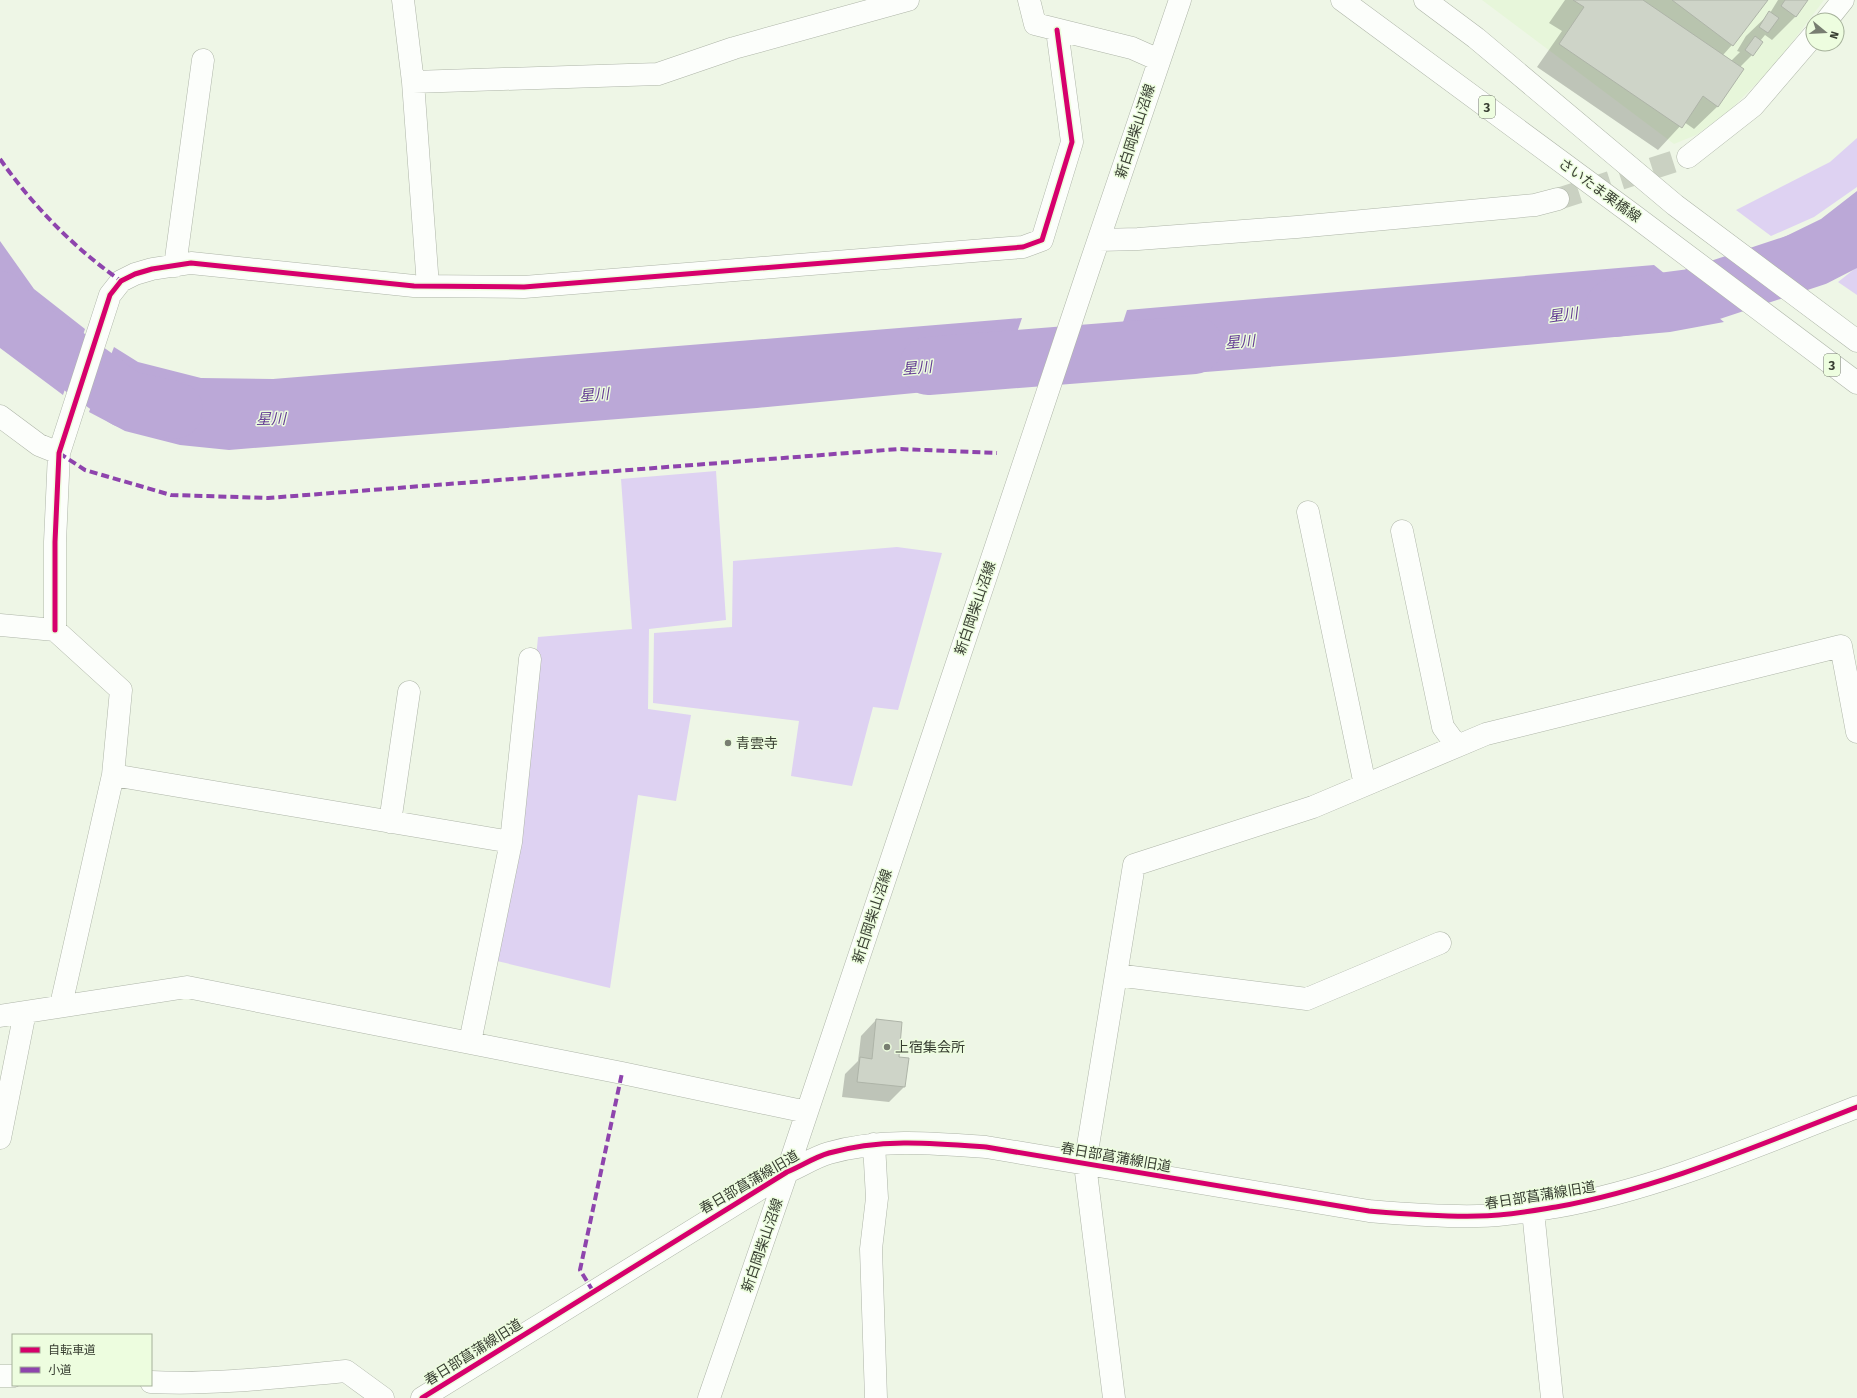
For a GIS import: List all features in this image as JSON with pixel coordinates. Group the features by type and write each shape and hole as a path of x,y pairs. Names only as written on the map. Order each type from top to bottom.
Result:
{"street":[{"path":"403,0 413,82 428,286"},
{"path":"413,82 658,74 734,48 908,0"},
{"path":"1029,0 1035,24 1132,48 1159,60"},
{"name":"新白岡柴山沼線","path":"708,1398 787,1172 1180,0"},
{"name":"さいたま栗橋線","path":"1342,0 1632,214 1857,383"},
{"name":"3","path":"1425,0 1476,38 1675,205 1853,338"},
{"path":"1833,12 1843,0"},
{"path":"55,630 55,542 59,453 110,295 121,282 134,274 191,263 414,286 524,287 1023,247 1042,240 1072,142 1057,30"},
{"path":"1688,157 1753,106 1805,45"},
{"path":"175,266 204,60"},
{"path":"1099,240 1138,239 1305,226 1535,205 1558,199"},
{"path":"0,416 39,445 59,453"},
{"path":"1308,512 1365,785"},
{"path":"1402,531 1443,727 1457,746"},
{"path":"0,625 55,630 121,690 113,775 61,1005"},
{"path":"1114,1398 1085,1164 1134,866 1313,808 1486,734 1841,646 1857,732"},
{"path":"470,1042 511,842 530,658"},
{"path":"390,822 409,692"},
{"path":"113,775 511,842"},
{"path":"1116,975 1307,999 1440,943"},
{"path":"0,1016 61,1005 188,987 470,1042 807,1112"},
{"path":"0,1138 25,1012"},
{"name":"春日部菖蒲線旧道","path":"422,1398 787,1172 828,1153 874,1144 926,1143 986,1147 1370,1211 1431,1216 1479,1216 1533,1211 1598,1199 1663,1181 1857,1107"},
{"path":"874,1144 877,1198 871,1249 876,1398"},
{"path":"1533,1211 1552,1398"},
{"path":"152,1382 189,1384 248,1381 346,1370 383,1398"},
{"path":"0,1376 12,1376"}],"shaded area":[{"path":"1482,0 1824,0 1815,12 1805,12 1805,25 1775,65 1727,113 1696,135 1674,144"},
{"path":"1857,138 1857,187 1814,217 1771,236 1736,210 1830,162"},
{"path":"1857,267 1857,295 1838,282"},
{"path":"716,471 726,620 649,629 648,709 691,715 676,801 638,795 610,988 497,961 518,848 538,637 632,629 621,479"},
{"path":"897,547 942,553 898,710 873,707 852,786 791,776 799,721 653,703 654,633 732,627 733,561"}],"water":[{"path":"1857,191 1857,256 1830,275 1780,239 1821,219"},
{"path":"0,241 34,289 85,329 63,395 0,348"},
{"path":"1654,265 1724,322 1670,332 1394,357 1104,380 1127,310"},
{"path":"1022,318 999,385 757,408 229,450 180,445 125,431 89,412 114,347 138,362 201,378 273,379"}],"building":[{"path":"1573,0 1643,0 1744,69 1718,107 1703,96 1682,128 1559,44 1584,7"},
{"path":"1672,0 1768,0 1733,46"},
{"path":"1785,0 1808,0 1796,17 1781,6"},
{"path":"1769,11 1779,18 1768,33 1759,27"},
{"path":"1755,36 1763,42 1753,56 1745,50"},
{"path":"876,1019 902,1022 899,1057 909,1058 905,1087 857,1082 860,1057 872,1059"}],"waterway":[{"name":"星川","path":"1614,308 1691,298 1815,257 1846,241 1857,233"},
{"name":"星川","path":"0,300 13,318 126,399 174,410"},
{"name":"星川","path":"928,366 1194,345"}],"tunnel":[{"path":"1558,199 1688,157"}],"marked path":[{"path":"0,159 40,210 87,255 121,281"},
{"path":"59,453 85,470 171,495 268,498 899,449 997,453"},
{"path":"593,1291 580,1270 622,1073"}],"cycle path":[{"path":"55,630 55,542 59,453 110,295 121,281 135,274 152,269 191,263 414,286 524,287 1023,247 1042,240 1072,142 1057,30"},
{"path":"422,1398 787,1172 813,1159 848,1148 887,1143 927,1143 986,1147 1369,1211 1437,1216 1488,1216 1556,1207 1633,1189 1709,1164 1857,1107"}],"place":[{"name":"青雲寺","path":"728,743"},
{"name":"上宿集会所","path":"887,1047"}]}
